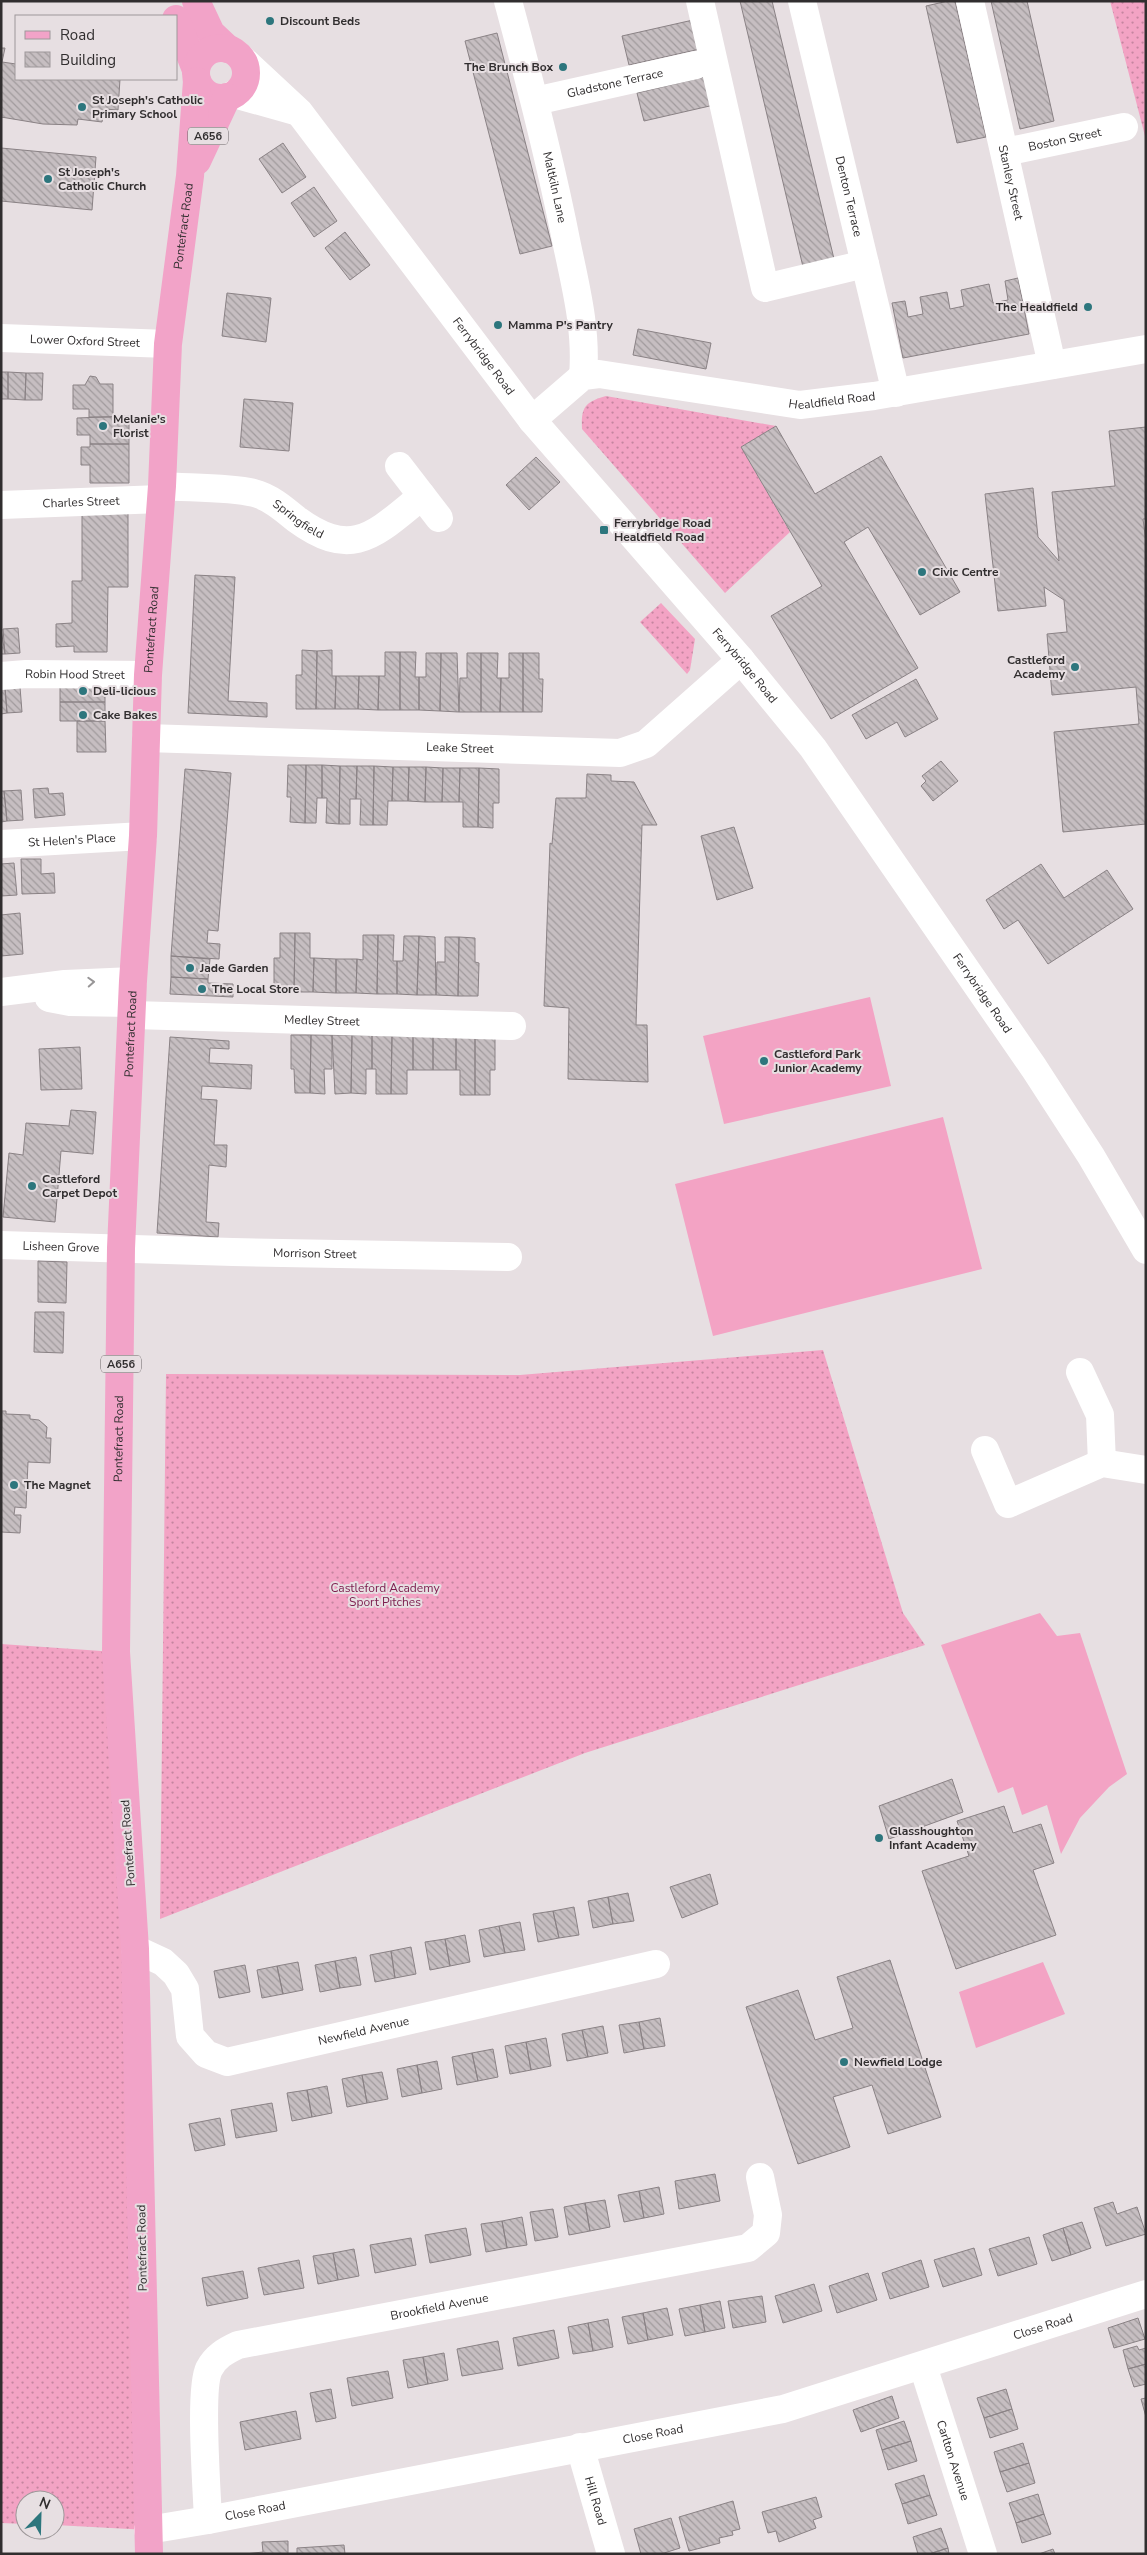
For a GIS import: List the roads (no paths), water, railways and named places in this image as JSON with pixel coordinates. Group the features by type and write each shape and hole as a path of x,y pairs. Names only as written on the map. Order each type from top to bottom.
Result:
{"main road":[{"name":"A656","path":"168,1 175,15"},
{"path":"196,1 211,33 235,54"},
{"name":"A656","path":"178,23 197,75 207,94 215,97 230,96 244,83 246,72 235,54"},
{"path":"197,75 201,57 210,51 235,54"},
{"name":"Pontefract Road","path":"149,2542 135,1949 116,1652 121,1248 132,999 143,836 148,675 162,492 168,344 190,176 197,75"},
{"name":"Pontefract Road","path":"190,176 230,96"}],"street":[{"name":"Maltkiln Lane","path":"508,1 535,101 580,302 585,357 583,376"},
{"path":"700,1 764,288 865,264"},
{"name":"Denton Terrace","path":"802,1 896,393"},
{"name":"Stanley Street","path":"970,1 1052,365"},
{"name":"Ferrybridge Road","path":"235,54 299,112 532,420 741,660 813,748 1034,1068 1092,1156 1146,1250"},
{"name":"Gladstone Terrace","path":"535,101 696,65"},
{"path":"230,96 299,112"},
{"name":"Boston Street","path":"1005,152 1124,127"},
{"name":"Lower Oxford Street","path":"1,338 168,344"},
{"name":"Healdfield Road","path":"583,376 599,374 800,405 896,393 1146,348"},
{"path":"532,420 583,376"},
{"path":"398,466 439,518"},
{"name":"Springfield","path":"162,492 255,493 273,501 325,538 345,541 356,540 382,528 422,496"},
{"name":"Charles Street","path":"1,505 162,492"},
{"name":"Leake Street","path":"146,738 620,753 646,744 741,660"},
{"name":"Robin Hood Street","path":"1,676 26,674 148,675"},
{"name":"St Helen's Place","path":"1,844 143,836"},
{"name":"Medley Street","path":"5,992 65,984 132,999 512,1026"},
{"name":"Lisheen Grove","path":"1,1244 121,1248"},
{"name":"Morrison Street","path":"121,1248 508,1257"},
{"path":"1080,1372 1100,1415 1102,1463"},
{"path":"984,1450 1008,1504 1102,1463 1146,1470"},
{"name":"Newfield Avenue","path":"135,1949 162,1962 176,1974 185,1989 190,2036 206,2054 227,2062 656,1964"},
{"name":"Brookfield Avenue","path":"208,2520 205,2382 215,2359 226,2351 238,2345 748,2248 766,2233 768,2215 760,2177"},
{"name":"Close Road","path":"149,2542 208,2520 580,2447 783,2410 1146,2294"},
{"name":"Carlton Avenue","path":"923,2366 983,2554"},
{"name":"Hill Road","path":"580,2447 611,2554"}],"place":[{"name":"Discount Beds","path":"270,21"},
{"name":"The Brunch Box","path":"563,67"},
{"name":"St Joseph's Catholic Primary School","path":"82,107"},
{"name":"St Joseph's Catholic Church","path":"48,179"},
{"name":"The Healdfield","path":"1088,307"},
{"name":"Mamma P's Pantry","path":"498,325"},
{"name":"Melanie's Florist","path":"103,426"},
{"name":"Ferrybridge Road Healdfield Road","path":"604,530"},
{"name":"Civic Centre","path":"922,572"},
{"name":"Castleford Academy","path":"1075,667"},
{"name":"Deli-licious","path":"83,691"},
{"name":"Cake Bakes","path":"83,715"},
{"name":"Jade Garden","path":"190,968"},
{"name":"The Local Store","path":"202,989"},
{"name":"Castleford Park Junior Academy","path":"764,1061"},
{"name":"Castleford Carpet Depot","path":"32,1186"},
{"name":"The Magnet","path":"14,1485"},
{"name":"Glasshoughton Infant Academy","path":"879,1838"},
{"name":"Newfield Lodge","path":"844,2062"}],"park label":[{"name":"Castleford Academy Sport Pitches","path":"385,1595"}]}
